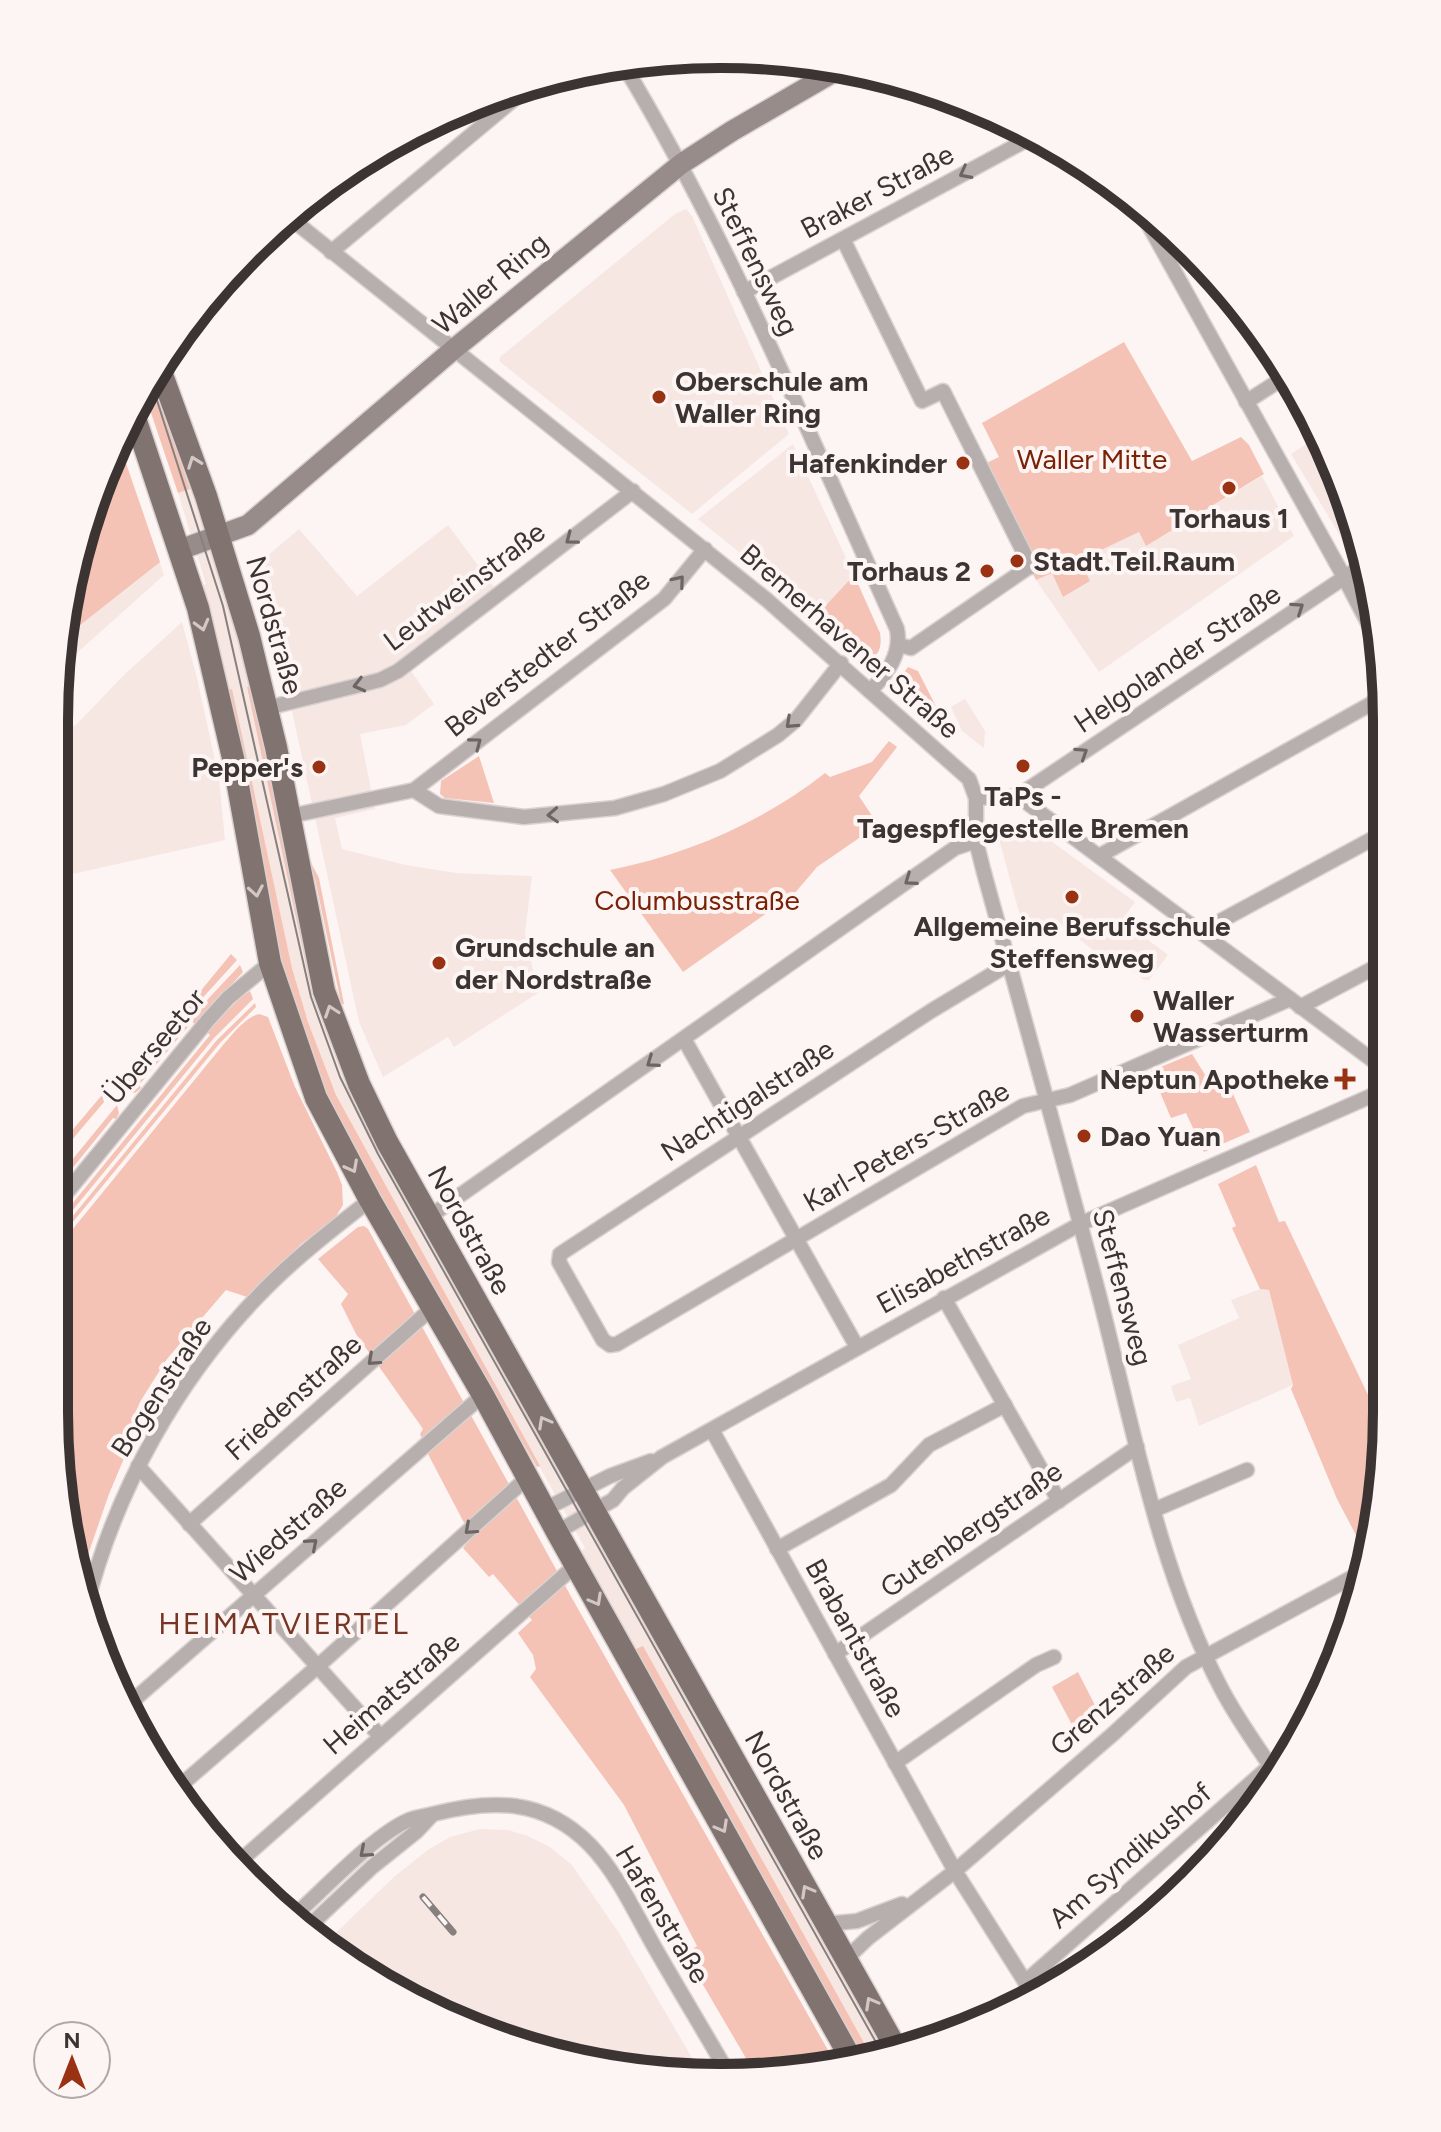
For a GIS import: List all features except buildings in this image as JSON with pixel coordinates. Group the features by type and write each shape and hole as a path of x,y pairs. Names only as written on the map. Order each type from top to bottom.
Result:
{"main road":[{"name":"Waller Ring","path":"179,550 248,525 454,349 681,164 825,77"},
{"name":"Nordstraße","path":"164,380 249,636 290,816 324,991 368,1104 892,2041"},
{"path":"138,427 201,622 233,758 270,963 316,1098 370,1200 483,1395 847,2051"}],"street":[{"name":"Steffensweg","path":"629,75 681,164 744,292 905,646"},
{"path":"331,252 508,104"},
{"name":"Braker Straße","path":"744,292 1023,142"},
{"name":"Bremerhavener Straße","path":"297,224 705,549 841,663 969,779 976,798"},
{"path":"1152,231 1364,615"},
{"path":"843,239 922,401 943,391 1035,563 905,646 870,691"},
{"path":"1246,402 1278,381"},
{"name":"Leutweinstraße","path":"267,708 380,680 398,671 633,491"},
{"name":"Beverstedter Straße","path":"414,790 664,599 705,549"},
{"name":"Helgolander Straße","path":"1018,796 1355,570"},
{"path":"290,816 414,790 439,806 524,817 615,808 652,798 720,771 778,735 796,720 841,663"},
{"path":"1099,856 1373,703"},
{"path":"976,798 1018,796 1373,1061"},
{"name":"Steffensweg","path":"976,798 976,841 1154,1510 1205,1654 1221,1689 1269,1765"},
{"path":"1202,931 1373,839"},
{"path":"429,1217 955,848 976,841"},
{"name":"Überseetor","path":"68,1191 208,1020 228,998 270,963"},
{"name":"Nachtigalstraße","path":"581,1301 559,1262 560,1254 739,1135 1009,964"},
{"name":"Karl-Peters-Straße","path":"581,1301 603,1340 610,1345 617,1344 1023,1106 1070,1095 1295,1003 1373,967"},
{"path":"684,1039 857,1347"},
{"name":"Elisabethstraße","path":"545,1509 610,1476 662,1457 1080,1224 1373,1095"},
{"name":"Bogenstraße","path":"92,1585 98,1562 138,1466 195,1372 232,1325 307,1249 370,1200"},
{"path":"944,1298 1059,1501"},
{"name":"Friedenstraße","path":"189,1524 431,1309"},
{"name":"Wiedstraße","path":"135,1699 483,1395"},
{"path":"777,1549 891,1485 929,1445 1005,1405"},
{"name":"Brabantstraße","path":"712,1430 955,1871 1028,1987"},
{"name":"Gutenbergstraße","path":"835,1654 1137,1447"},
{"name":"Elisabethstraße","path":"557,1532 613,1500 623,1488 662,1457"},
{"path":"138,1466 380,1736"},
{"path":"1154,1510 1247,1470"},
{"path":"184,1782 528,1477"},
{"name":"Heimatstraße","path":"244,1857 576,1565"},
{"name":"Grenzstraße","path":"846,1959 916,1899 955,1871 1186,1667 1352,1577"},
{"path":"895,1763 1036,1665 1054,1657"},
{"name":"Am Syndikushof","path":"1025,1982 1261,1777"},
{"name":"Hafenstraße","path":"300,1910 386,1834 409,1820 485,1803 537,1811 561,1823 590,1845 617,1882 723,2064"},
{"path":"314,1922 372,1867 417,1831 432,1814"},
{"name":"Grenzstraße","path":"825,1924 857,1921 916,1899"}],"shaded area":[{"name":"Oberschule am Waller Ring","path":"686,209 692,216 789,434 692,514 499,361 500,357 675,214"},
{"path":"1310,441 1351,554 1351,554 1291,454"},
{"path":"793,444 854,575 817,615 698,519"},
{"path":"124,457 164,575 71,658 90,552"},
{"path":"1262,476 1294,536 1099,672 1036,580 1139,532 1147,545"},
{"path":"190,489 220,581 225,580 253,686 247,687 306,965 448,1273 563,1472 560,1474 880,2044 866,2047 643,1647 636,1650 581,1551 585,1548 336,1095 308,1022 292,968 232,690 226,691 202,586 206,584 178,493"},
{"path":"448,525 503,599 411,671 434,704 406,725 360,734 375,809 335,818 342,849 406,865 456,873 532,876 525,933 538,993 454,1047 448,1037 383,1077 359,1022 261,567 266,557 299,529 357,596"},
{"path":"182,622 219,778 225,840 68,875 68,728 76,725"},
{"path":"965,699 985,731 984,748 962,731 951,707"},
{"name":"Allgemeine Berufsschule Steffensweg","path":"1022,820 1135,902 1122,920 1168,955 1149,980 1144,980 1105,951 1100,956 1056,920 1023,927 999,839 1010,823"},
{"path":"1260,1289 1269,1290 1293,1385 1199,1426 1190,1398 1176,1402 1171,1386 1191,1379 1178,1345 1239,1318 1231,1300"},
{"path":"480,1829 508,1830 550,1847 572,1865 619,1933 695,2063 593,2051 511,2029 432,1997 394,1977 333,1936 395,1876 450,1837"}],"green space":[{"name":"Waller Mitte","path":"1124,342 1192,461 1241,437 1249,445 1264,474 1146,546 1139,532 1080,560 1090,581 1063,597 1052,573 1036,580 978,467 999,457 982,423"},
{"path":"157,391 190,489 178,493 149,406"},
{"path":"124,457 160,562 75,629 86,568 90,567 90,552"},
{"path":"854,575 880,633 879,650 866,659 817,615"},
{"path":"908,667 918,671 948,730 900,689 901,677"},
{"path":"253,686 310,965 510,1376 507,1377 348,1088 321,1017 306,965 247,687"},
{"path":"232,689 292,968 308,1022 336,1095 540,1466 537,1467 355,1155 315,1071 283,978 226,691"},
{"name":"Columbusstraße","path":"889,741 897,747 859,796 878,825 817,867 794,894 683,972 610,870 668,855 724,834 776,807 825,773 830,777 872,762"},
{"path":"479,756 494,803 445,798 440,794 441,781"},
{"path":"308,857 319,878 344,1004 341,1004 315,879 307,872"},
{"path":"231,954 237,960 124,1090 121,1088"},
{"path":"240,965 243,972 195,1024 192,1022 139,1085 141,1088 135,1093 128,1092 192,1016"},
{"path":"250,991 253,999 214,1038 68,1216 68,1209 210,1035 207,1032"},
{"path":"255,1003 256,1007 220,1043 68,1228 68,1222 217,1040"},
{"path":"254,1016 268,1017 295,1087 337,1172 342,1185 343,1205 335,1218 301,1244 247,1297 226,1290 167,1359 133,1419 133,1437 86,1561 69,1454 68,1235 223,1045"},
{"path":"1192,1054 1214,1089 1229,1085 1250,1132 1204,1152 1186,1113 1171,1118 1151,1071"},
{"path":"102,1095 104,1102 68,1144 68,1135"},
{"path":"117,1105 119,1113 116,1119 113,1118 68,1174 68,1165"},
{"path":"1256,1165 1279,1222 1285,1221 1373,1403 1372,1454 1359,1542 1337,1499 1291,1389 1293,1385 1269,1290 1260,1289 1232,1228 1236,1226 1218,1184"},
{"path":"358,1227 368,1229 573,1600 830,2054 748,2063 685,1954 697,1946 624,1805 530,1677 536,1669 533,1655 518,1633 532,1620 493,1574 489,1577 463,1548 472,1538 429,1456 420,1434 423,1429 356,1334 341,1304 348,1294 318,1259"},
{"path":"590,1567 636,1649 643,1646 866,2047 855,2049 587,1569"},
{"path":"1078,1672 1103,1721 1079,1738 1052,1687"}],"tram line":[{"path":"155,394 223,606 311,997 340,1077 378,1154 877,2045"}],"railway":[{"path":"423,1897 453,1932"}],"place":[{"name":"Oberschule am Waller Ring","path":"659,397"},
{"name":"Hafenkinder","path":"963,463"},
{"name":"Torhaus 1","path":"1229,488"},
{"name":"Stadt.Teil.Raum","path":"1017,561"},
{"name":"Torhaus 2","path":"987,571"},
{"name":"TaPs - Tagespflegestelle Bremen","path":"1023,766"},
{"name":"Pepper's","path":"319,767"},
{"name":"Allgemeine Berufsschule Steffensweg","path":"1072,897"},
{"name":"Grundschule an der Nordstraße","path":"439,963"},
{"name":"Waller Wasserturm","path":"1137,1016"},
{"name":"Neptun Apotheke","path":"1345,1079"},
{"name":"Dao Yuan","path":"1084,1136"}],"district":[{"name":"HEIMATVIERTEL","path":"284,1624"}]}
